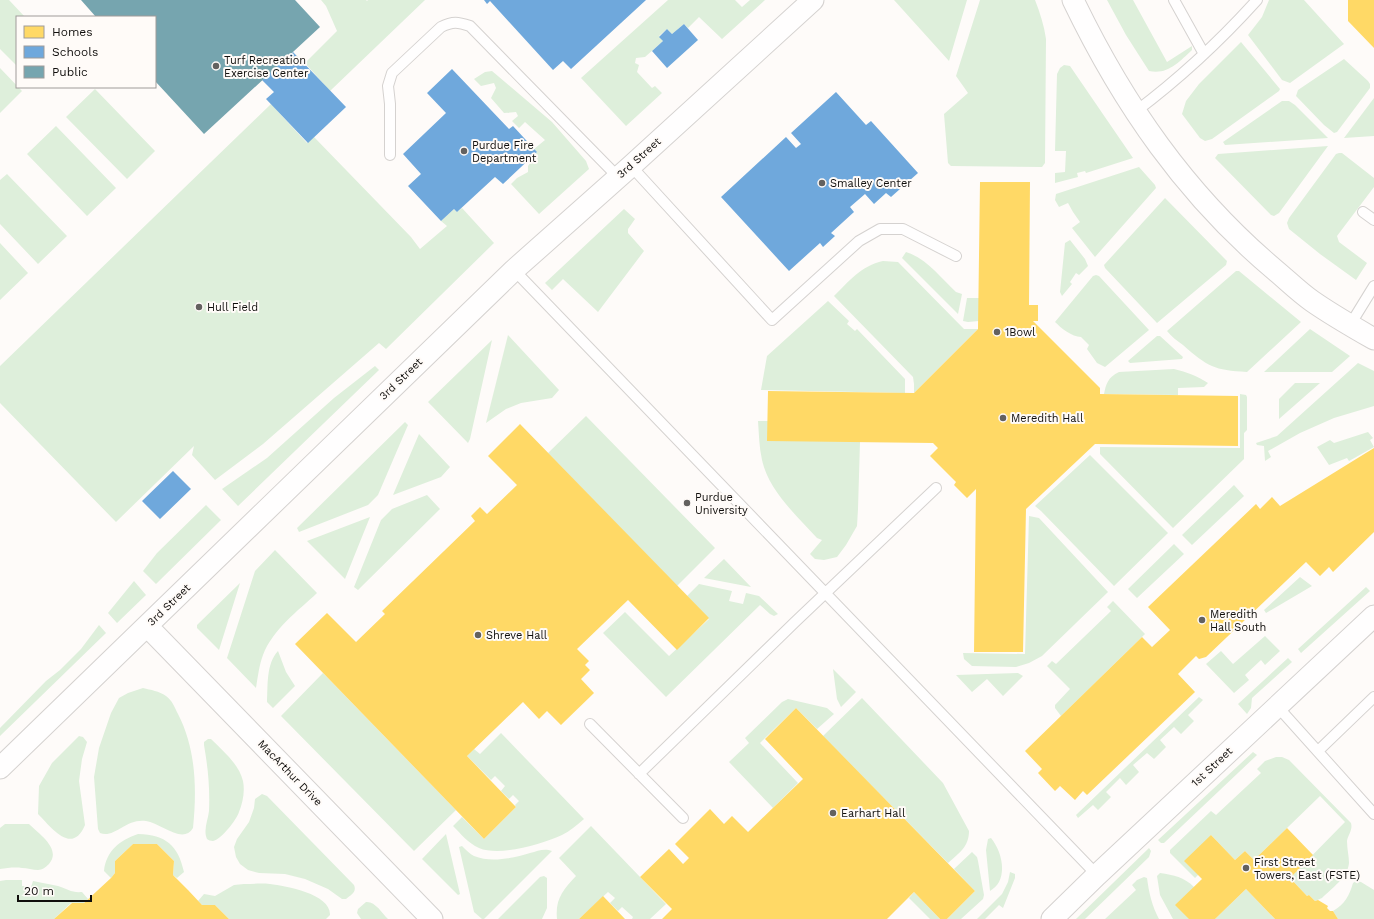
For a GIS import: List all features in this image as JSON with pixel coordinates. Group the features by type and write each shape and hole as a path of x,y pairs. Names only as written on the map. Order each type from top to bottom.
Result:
{"street":[{"name":"3rd Street","path":"0,768 514,270 813,0"},
{"path":"1073,0 1106,64 1135,112 1179,173 1251,249 1311,300 1374,339"},
{"name":"1st Street","path":"1052,919 1096,875 1374,616"},
{"name":"MacArthur Drive","path":"147,626 432,919"}],"lane":[{"path":"1174,0 1204,54"},
{"path":"1135,112 1158,95 1204,54 1257,0"},
{"path":"390,155 390,104 388,86 392,73 441,27 449,22 459,23 470,26 625,171 772,320 859,241 880,229 903,229 956,256"},
{"path":"1363,212 1374,220"},
{"path":"514,270 1096,875"},
{"path":"1350,325 1374,286"},
{"path":"639,774 936,488"},
{"path":"1318,751 1374,697"},
{"path":"1277,706 1374,814"},
{"path":"590,724 683,818"}],"green space":[{"path":"0,0 9,0 24,16 16,16 16,65 0,49"},
{"path":"321,0 425,0 330,91 305,63 337,31 326,6"},
{"path":"668,0 735,0 742,7 750,0 765,0 722,39 699,17 688,28 684,24 672,34 667,29 659,36 663,41 645,57 636,58 635,63 639,65 637,72 652,88 655,86 662,93 626,126 581,78"},
{"path":"894,0 967,0 949,61"},
{"path":"980,0 1035,0 1037,5 1046,39 1045,163 1042,167 951,166 948,163 944,114 968,93 956,76"},
{"path":"1107,0 1133,0 1167,62 1192,46 1192,50 1178,63 1168,69 1156,72 1149,71 1126,35"},
{"path":"1269,0 1304,0 1344,44 1290,83 1282,80 1248,35 1262,17"},
{"path":"1241,42 1280,89 1212,139 1205,141 1200,138 1182,114 1186,101 1199,84"},
{"path":"1344,59 1368,81 1370,88 1337,132 1334,133 1324,125 1296,96 1298,90"},
{"path":"1064,65 1070,66 1133,158 1086,173 1085,171 1077,173 1078,177 1055,183 1055,173 1065,172 1066,151 1055,151 1057,74 1060,68"},
{"path":"0,68 16,85 16,88 19,88 22,91 0,113"},
{"path":"492,71 552,122 586,161 589,169 539,214 511,184 517,178 528,172 528,166 537,152 534,149 545,140 525,122 519,128 512,121 518,116 516,112 504,113 491,98 496,88 494,83 481,86 474,79 485,72"},
{"path":"95,89 155,151 127,179 66,117"},
{"path":"1374,98 1374,136 1344,138"},
{"path":"1282,101 1289,101 1295,105 1328,138 1225,145 1223,142"},
{"name":"Hull Field","path":"271,104 307,143 314,137 411,237 420,249 447,226 441,221 454,209 457,212 462,208 494,243 386,349 379,343 263,444 215,480 192,455 194,446 116,522 0,403 0,366"},
{"path":"56,126 116,188 87,216 27,154"},
{"path":"1328,146 1279,213 1274,216 1271,215 1215,158 1218,154"},
{"path":"1342,153 1374,178 1374,187 1337,236 1339,242 1367,263 1356,280 1289,229 1287,223 1289,218 1336,154"},
{"path":"1139,167 1156,188 1095,257 1072,228 1080,222 1068,203 1059,207 1055,200 1056,194"},
{"path":"7,174 67,236 38,264 0,224 0,180"},
{"path":"1165,198 1227,261 1226,265 1157,323 1105,268 1104,265"},
{"path":"624,209 635,219 628,229 628,233 644,251 598,312 563,279 552,290 545,283"},
{"path":"1070,240 1085,259 1088,266 1079,275 1076,273 1070,282 1072,284 1062,296 1060,292 1065,243"},
{"path":"0,243 28,273 0,300"},
{"path":"906,252 927,264 956,292 962,294 958,314 902,258"},
{"path":"883,261 898,262 964,329 978,329 914,393 913,377 834,296 862,270 875,263"},
{"path":"1236,271 1239,271 1301,322 1247,372 1227,370 1206,363 1167,331"},
{"path":"1093,276 1099,276 1149,330 1105,367 1097,363 1087,349 1089,345 1081,337 1070,334 1055,322"},
{"path":"967,298 979,298 979,321 963,321"},
{"path":"828,301 849,321 847,324 855,331 857,329 905,379 905,393 761,390 767,356"},
{"path":"1310,329 1350,356 1332,372 1264,372"},
{"path":"508,335 559,390 552,398 521,403 506,409 486,423"},
{"path":"1157,336 1160,336 1183,357 1182,359 1130,363 1128,361"},
{"path":"492,340 470,439 468,443 428,402"},
{"path":"1358,363 1374,371 1374,406 1334,418 1300,433 1268,451 1271,457 1265,461 1264,446 1257,445 1256,443 1277,436"},
{"path":"375,366 379,370 238,506 222,489 267,458 334,398"},
{"path":"1174,369 1192,374 1208,383 1204,387 1178,388 1178,395 1104,394 1108,381 1112,376 1119,372"},
{"path":"1295,383 1320,383 1279,419 1279,399"},
{"path":"1240,394 1246,395 1247,397 1247,430 1244,433 1244,459 1173,528 1100,454 1100,447 1240,448"},
{"path":"586,416 715,548 677,586 548,453"},
{"path":"758,421 768,421 860,442 857,526 837,557 824,560 815,559 810,554 822,540 817,538 784,502 771,482 762,460"},
{"path":"405,422 408,425 378,495 368,505 299,532 297,528"},
{"path":"1368,432 1373,438 1370,440 1374,447 1349,461 1347,458 1329,465 1317,447 1330,440 1334,443"},
{"path":"419,434 450,467 441,477 393,495"},
{"path":"1090,455 1168,533 1114,586 1035,506"},
{"path":"1234,485 1244,496 1192,545 1182,535"},
{"path":"427,495 440,509 358,590 354,587 381,520 392,509"},
{"path":"206,505 221,520 156,584 143,571 157,553"},
{"path":"1029,516 1039,518 1108,592 1042,656 1029,663 1016,667 972,666 964,659 963,653 1025,654"},
{"path":"370,517 345,579 307,541"},
{"path":"1174,544 1184,554 1137,598 1128,589"},
{"path":"275,550 317,593 279,629 267,646 263,655 256,688 227,658 255,571"},
{"path":"724,559 751,587 704,578"},
{"path":"1300,577 1312,586 1266,613 1264,610"},
{"path":"134,581 146,595 117,623 108,613"},
{"path":"240,583 219,650 197,628 197,625"},
{"path":"699,584 732,591 729,601 743,604 746,593 759,596 778,614 774,616 770,614 760,605 666,697 603,633 625,612 669,656 709,619 687,596"},
{"path":"1366,587 1370,591 1301,653 1298,649"},
{"path":"1113,601 1145,634 1061,716 1055,708 1055,705 1070,689 1047,666 1052,661 1056,664 1111,611 1107,607"},
{"path":"99,625 106,633 0,736 0,728 46,681 60,670 81,649"},
{"path":"1265,636 1280,651 1265,665 1261,660 1245,675 1249,680 1234,693 1206,664 1221,651 1233,664"},
{"path":"278,651 286,672 295,686 273,708 267,702 268,682 271,662"},
{"path":"1288,658 1292,662 1252,698 1251,708 1247,714 1238,704"},
{"path":"833,669 856,692 841,707 837,699"},
{"path":"323,673 456,810 414,851 281,716"},
{"path":"1018,673 1023,676 1003,696 987,679 972,692 956,675"},
{"path":"143,688 166,696 170,700 184,727 192,755 195,784 193,828 189,833 178,834 146,821 132,822 105,834 100,833 98,829 94,777 99,748 111,713 119,698"},
{"path":"1199,697 1203,700 1188,715 1194,721 1181,734 1174,727 1160,740 1166,747 1154,759 1147,753 1133,765 1139,772 1126,785 1120,778 1106,792 1111,797 1098,810 1093,805 1078,818 1076,815"},
{"path":"862,698 943,783 969,831 969,837 965,846 948,863 823,736"},
{"path":"788,699 827,708 834,714 817,729 796,708 760,743 798,783 773,808 729,762 749,743 745,738 782,702"},
{"path":"501,733 584,819 571,830 544,842 521,848 498,851 475,846 453,826 462,817 484,839 516,807 515,805 519,801 513,795 509,799 501,791 505,786 495,776 491,780 467,756 474,749 480,754"},
{"path":"79,736 83,737 87,742 82,759 79,781 85,825 80,834 74,838 68,839 49,826 38,814 39,786 52,763"},
{"path":"211,739 234,763 241,775 244,789 242,804 238,815 228,829 220,837 213,841 207,839 205,832 209,811 209,794 208,770 204,742"},
{"path":"1253,752 1257,755 1164,843 1161,843 1158,840"},
{"path":"1276,757 1282,757 1289,760 1351,823 1351,830 1347,841 1349,863 1346,873 1322,898 1315,901 1309,895 1307,896 1290,878 1345,822 1320,796 1254,860 1245,851 1235,860 1211,835 1198,875 1195,878 1170,853 1170,850 1211,811 1216,815 1261,773 1257,769 1265,761"},
{"path":"262,794 267,796 354,885 355,890 352,895 346,899 342,899 328,889 305,879 285,874 259,873 248,870 240,864 236,857 234,847 237,839 249,822 254,808 255,799"},
{"path":"5,824 29,824 48,842 51,847 53,853 49,864 39,870 26,868 0,869 0,828"},
{"path":"591,826 666,904 650,919 632,919 633,917 622,907 618,911 610,903 615,898 608,892 579,919 557,919 557,906 561,895 576,876 559,858"},
{"path":"138,834 163,839 169,843 178,855 184,872 177,878 173,875 174,861 157,844 133,844 115,861 115,873 111,878 104,871 105,864 111,852 120,843 131,836"},
{"path":"446,834 460,894 458,895 422,859"},
{"path":"991,838 1001,859 1002,871 998,883 990,891 986,850 988,839"},
{"path":"462,846 474,856 488,859 510,858 544,850 552,851 484,919 482,919 474,912 459,847"},
{"path":"1149,848 1151,851 1149,857 1085,919 1076,919"},
{"path":"972,852 977,857 978,861 984,895 983,899 961,919 947,919 975,891 954,869"},
{"path":"1010,872 1015,874 1015,878 1003,908 999,905 985,919 977,919 1002,894 1008,882"},
{"path":"1160,873 1178,877 1194,887 1189,919 1173,919 1160,895 1157,876"},
{"path":"544,876 547,878 547,908 542,919 498,919 540,877"},
{"path":"1144,877 1147,878 1151,899 1159,919 1105,919 1136,890 1132,885 1137,880"},
{"path":"22,880 22,886 31,887 33,881 55,885 72,891 82,892 88,899 84,903 71,903 54,919 0,919 0,881"},
{"path":"1356,881 1361,882 1374,890 1374,919 1338,919 1333,911 1344,902 1353,883"},
{"path":"270,884 306,892 316,896 323,902 328,908 330,915 326,919 229,919 215,905 202,905 198,901 204,894 215,896 234,885"},
{"path":"1246,889 1275,919 1215,919"},
{"path":"914,892 940,919 930,919 909,898"},
{"path":"366,902 375,905 388,919 361,919 357,913 358,909"}],"building: Homes":[{"path":"1348,0 1374,0 1374,48 1348,21"},
{"name":"Meredith Hall","path":"980,182 1030,182 1029,305 1038,305 1038,321 1033,321 1100,388 1100,394 1238,396 1238,446 1095,444 1026,509 1023,652 974,652 976,489 967,498 954,485 956,482 930,456 938,448 933,443 767,441 768,391 914,393 978,329"},
{"name":"Shreve Hall","path":"520,424 709,618 677,650 628,600 577,649 589,661 585,665 590,670 581,679 594,693 561,725 547,711 539,719 523,702 467,756 516,807 484,839 295,644 327,613 356,642 385,614 382,611 475,521 471,516 480,507 487,514 517,485 488,456"},
{"name":"Meredith Hall South","path":"1374,448 1374,532 1333,572 1329,567 1320,576 1306,562 1206,657 1199,659 1196,656 1178,674 1195,692 1087,795 1083,791 1075,800 1060,786 1055,791 1038,773 1042,769 1025,751 1142,637 1152,647 1170,630 1148,607 1256,504 1260,509 1272,497 1280,506"},
{"name":"Earhart Hall","path":"796,708 975,891 947,919 940,919 914,892 887,919 662,919 672,909 640,877 669,849 683,864 689,858 675,844 710,809 724,824 732,816 748,832 803,779 765,739"},
{"name":"First Street Towers, East (FSTE)","path":"1287,828 1313,855 1290,878 1307,896 1309,895 1315,901 1318,900 1328,906 1327,908 1330,911 1333,911 1338,919 1275,919 1246,889 1215,919 1189,919 1175,905 1202,879 1184,861 1211,835 1235,860 1245,851 1254,860"},
{"path":"133,844 157,844 174,861 173,875 202,905 215,905 229,919 54,919 72,903 84,903 111,878 115,873 115,861"},
{"path":"603,896 625,919 579,919"}],"building: Schools":[{"path":"484,0 646,0 571,69 563,61 553,70 490,1 487,4"},
{"path":"684,24 698,40 667,68 652,51 663,41 659,37 667,29 672,34"},
{"path":"293,52 346,107 308,143 266,99 274,92 262,80"},
{"name":"Purdue Fire Department","path":"452,69 509,129 513,126 537,152 503,184 495,177 457,212 454,209 441,221 408,186 421,174 403,154 446,113 427,93"},
{"name":"Smalley Center","path":"836,92 866,125 871,121 918,173 891,197 886,193 874,204 865,194 850,207 854,212 831,233 835,236 823,247 820,243 789,271 721,197 786,137 796,148 801,144 791,133"},
{"path":"173,471 191,489 160,519 142,501"}],"building: Public":[{"name":"Turf Recreation Exercise Center","path":"81,0 295,0 320,27 204,134 156,82 156,16 95,16"}],"place":[{"name":"Turf Recreation Exercise Center","path":"216,66"},
{"name":"Purdue Fire Department","path":"464,151"},
{"name":"Smalley Center","path":"822,183"},
{"name":"Hull Field","path":"199,307"},
{"name":"1Bowl","path":"997,332"},
{"name":"Meredith Hall","path":"1003,418"},
{"name":"Purdue University","path":"687,503"},
{"name":"Meredith Hall South","path":"1202,620"},
{"name":"Shreve Hall","path":"478,635"},
{"name":"Earhart Hall","path":"833,813"},
{"name":"First Street Towers, East (FSTE)","path":"1246,868"}]}
